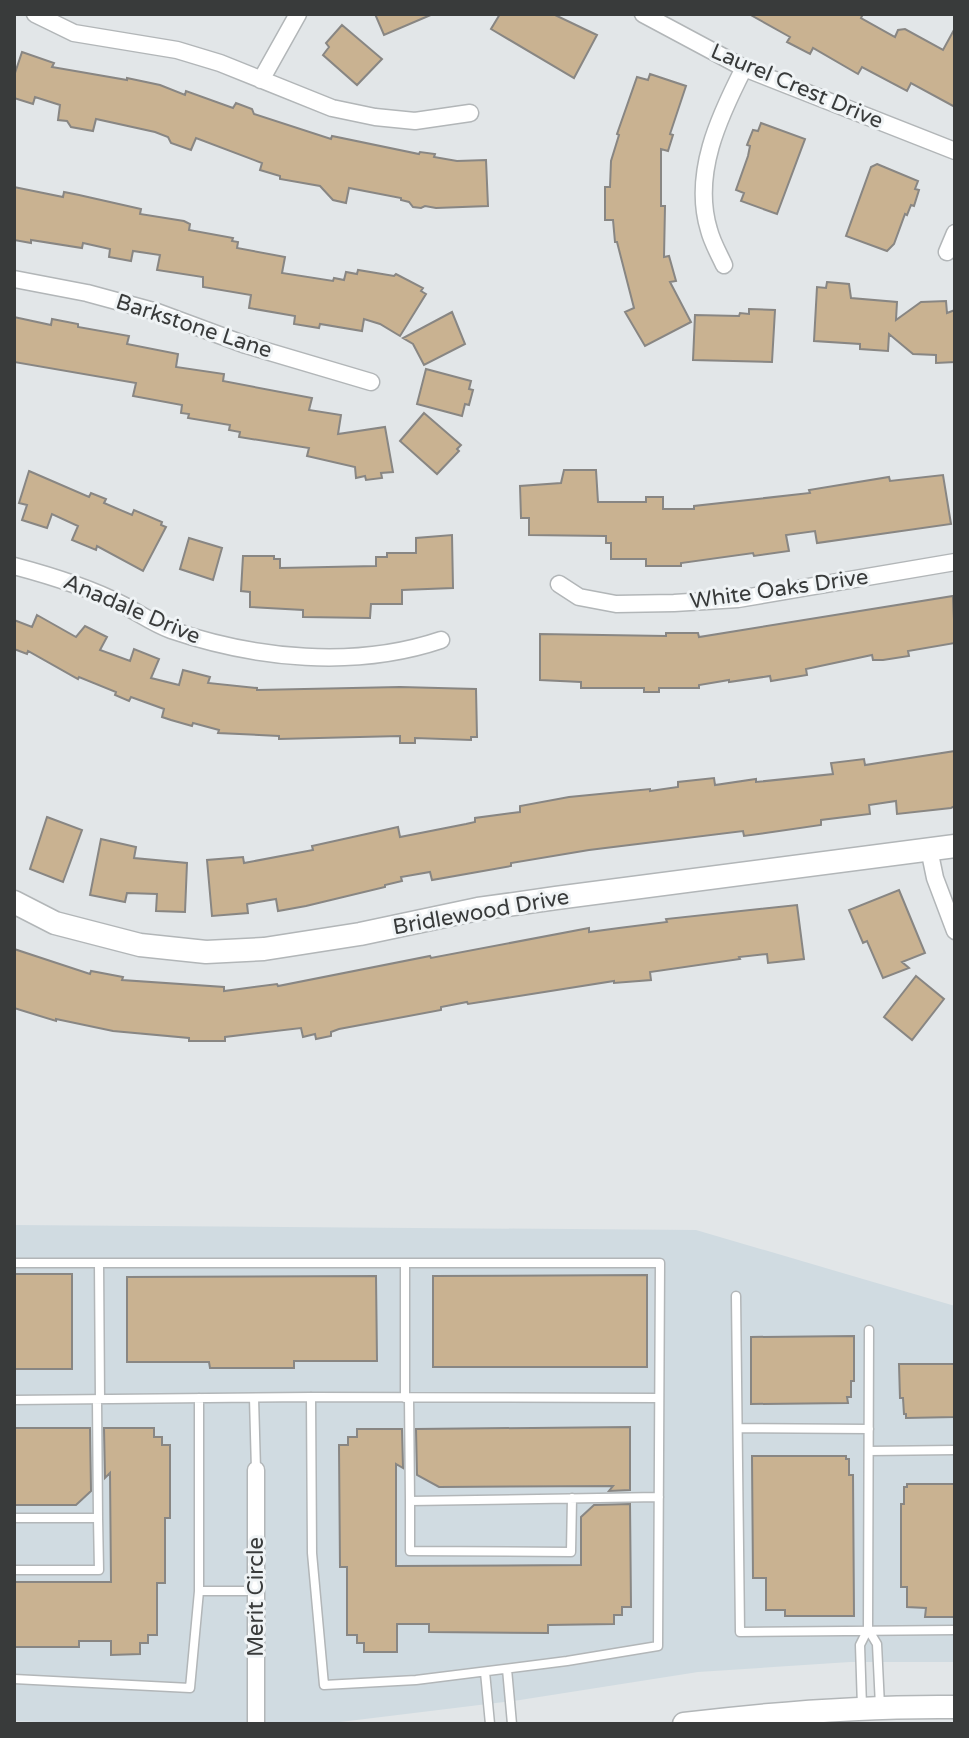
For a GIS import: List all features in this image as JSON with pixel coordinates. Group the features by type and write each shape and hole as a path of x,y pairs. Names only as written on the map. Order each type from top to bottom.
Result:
{"street":[{"path":"35,14 74,33 177,50 220,63 332,108 415,121 470,113"},
{"path":"261,80 298,14"},
{"name":"Laurel Crest Drive","path":"643,14 744,68 955,151"},
{"path":"724,265 708,230 703,192 708,156 722,111 744,68"},
{"path":"947,252 955,233"},
{"name":"Barkstone Lane","path":"14,279 87,293 157,312 246,345 371,382"},
{"name":"White Oaks Drive","path":"559,584 579,597 616,604 674,603 738,599 955,562"},
{"name":"Anadale Drive","path":"14,566 70,581 168,629 249,650 314,657 372,655 409,651 441,640"},
{"name":"Bridlewood Drive","path":"14,902 55,923 140,945 206,952 264,949 360,934 478,909 955,846"},
{"path":"929,849 935,878 955,931"},
{"name":"Merit Circle","path":"256,1470 256,1724"},
{"path":"684,1724 773,1713 955,1707"}],"lane":[{"path":"14,1263 660,1263 658,1646 485,1672 416,1680 324,1685 312,1553 311,1397"},
{"path":"14,1570 99,1570 99,1263"},
{"path":"405,1263 410,1551 571,1552 572,1498"},
{"path":"736,1296 740,1632 955,1630"},
{"path":"869,1330 868,1629 860,1645 871,1708"},
{"path":"14,1679 190,1688 199,1591 199,1398"},
{"path":"254,1398 256,1470"},
{"path":"14,1400 659,1398"},
{"path":"738,1428 869,1429"},
{"path":"869,1451 955,1450"},
{"path":"410,1501 659,1497"},
{"path":"14,1518 98,1518"},
{"path":"199,1591 256,1591"},
{"path":"868,1629 877,1644 871,1708"},
{"path":"507,1669 512,1724"},
{"path":"485,1672 490,1724"}],"shaded area":[{"path":"14,1225 696,1230 955,1306 955,1662 850,1662 698,1672 520,1700 324,1724 14,1721"}],"building":[{"path":"375,14 433,14 384,35"},
{"path":"500,14 553,14 597,35 574,78 491,29"},
{"path":"749,14 863,14 861,18 895,37 898,30 905,29 943,50 955,28 955,107 911,83 907,91 862,67 858,74 813,48 810,54 787,42 790,37"},
{"path":"342,25 382,59 357,85 323,55 329,47 326,43"},
{"path":"22,52 54,63 52,67 160,85 233,108 236,103 252,109 254,114 331,139 332,136 419,154 435,154 434,157 457,161 486,160 488,206 413,207 401,198 349,188 346,203 333,200 320,186 280,179 280,176 260,170 262,163 196,138 191,150 171,143 168,137 155,132 96,119 93,131 71,127 67,121 58,120 60,105 35,97 33,104 14,98 14,76"},
{"path":"650,74 686,86 670,134 673,135 668,151 661,149 661,206 665,206 664,257 669,256 676,281 670,282 691,322 645,346 625,312 634,308 615,242 613,220 605,220 605,187 610,187 611,161 617,134 637,77 648,80"},
{"path":"761,123 805,139 777,214 741,201 744,193 736,190 748,156 750,146 747,145 753,130 758,131"},
{"path":"877,164 918,181 915,189 919,190 914,206 911,205 905,214 894,244 887,251 846,236 871,167"},
{"path":"14,187 63,197 64,192 79,195 141,209 140,214 184,221 190,224 189,230 233,238 232,241 238,242 237,248 285,257 282,273 333,281 334,278 344,280 346,272 357,274 358,270 396,274 423,288 421,291 426,294 400,336 364,319 362,331 320,324 319,328 294,324 295,316 249,308 251,295 203,287 203,277 157,270 160,255 133,251 131,261 109,257 110,249 83,243 82,248 14,240"},
{"path":"827,282 849,284 851,298 897,302 896,320 921,302 946,301 947,313 955,310 955,362 936,363 936,355 913,354 889,334 888,351 860,349 860,344 814,341 817,287 826,288"},
{"path":"749,309 775,310 772,362 693,360 695,315 739,316 740,313 749,314"},
{"path":"452,312 465,344 424,365 413,344 403,338"},
{"path":"14,317 51,325 52,319 129,336 127,344 178,354 176,367 224,374 223,381 312,398 309,410 341,415 338,434 385,427 393,472 381,473 382,478 356,478 355,467 307,456 309,448 239,437 240,432 229,430 230,425 188,418 189,414 181,413 182,405 133,396 136,383 14,362"},
{"path":"426,369 471,381 469,389 473,390 462,416 417,404"},
{"path":"424,413 461,445 437,474 400,441"},
{"path":"564,470 596,470 598,502 646,502 646,497 663,497 663,509 694,509 694,506 810,493 809,490 889,477 890,481 943,475 951,524 817,543 815,531 786,535 789,551 681,563 681,566 646,566 646,559 611,559 611,543 606,543 606,536 529,535 529,518 521,518 520,486 561,483"},
{"path":"29,471 89,497 91,493 106,499 104,503 132,515 134,510 162,522 161,525 166,527 143,571 97,546 96,550 72,540 78,526 52,514 47,528 22,520 27,505 19,503"},
{"path":"452,535 453,588 402,590 402,604 371,604 370,618 303,617 303,610 250,607 250,592 241,591 243,556 274,556 274,559 280,559 280,568 376,566 376,557 387,557 387,553 416,553 416,538"},
{"path":"189,538 222,548 213,580 180,569"},
{"path":"953,596 955,643 908,651 909,656 873,660 872,655 806,669 807,675 771,681 770,676 729,680 699,685 699,688 659,688 659,692 644,692 644,688 581,688 581,682 540,680 540,634 666,636 666,633 698,633 699,637"},
{"path":"37,615 76,637 85,626 107,637 100,650 130,661 134,649 159,659 151,678 179,685 183,670 210,677 208,683 257,690 476,689 477,737 471,737 471,740 415,738 415,743 400,743 400,736 279,739 279,736 218,733 219,730 193,723 192,726 162,717 164,709 131,697 129,701 115,695 116,692 78,679 28,651 27,654 14,649 14,620 32,627"},
{"path":"955,751 955,806 951,808 897,814 896,801 869,805 870,814 821,820 821,825 744,836 743,831 589,850 432,880 430,872 401,877 402,881 385,887 306,906 278,911 276,899 247,904 248,913 212,916 207,860 243,857 244,863 313,850 312,846 398,827 400,837 475,822 475,818 520,812 520,806 569,797 650,791 678,787 678,782 714,778 715,785 833,774 831,763 864,759 865,765"},
{"path":"47,817 82,830 63,882 30,869"},
{"path":"101,839 136,847 134,858 187,863 185,912 156,911 157,894 127,893 125,902 90,895"},
{"path":"899,890 925,953 902,962 909,968 883,978 849,910"},
{"path":"797,905 804,959 768,963 767,954 739,957 650,972 651,980 614,981 441,1007 441,1010 339,1029 331,1032 331,1036 316,1039 315,1034 303,1037 301,1028 225,1037 225,1041 189,1041 189,1038 113,1031 56,1021 14,1008 14,949 90,974 91,971 123,977 122,980 224,987 224,991 278,986 589,928 589,932 667,922 666,919"},
{"path":"916,976 944,999 912,1040 884,1017"},
{"path":"14,1274 72,1274 72,1369 14,1369"},
{"path":"647,1275 647,1367 433,1367 433,1276"},
{"path":"376,1276 377,1361 294,1361 294,1368 210,1368 209,1362 127,1362 127,1277"},
{"path":"854,1336 854,1381 851,1381 848,1403 751,1404 751,1337"},
{"path":"899,1364 955,1364 955,1417 906,1418 903,1398 900,1398"},
{"path":"630,1427 630,1490 609,1491 613,1486 439,1487 417,1475 416,1429"},
{"path":"14,1428 90,1428 91,1491 76,1505 14,1505"},
{"path":"104,1428 154,1428 154,1437 162,1437 162,1445 170,1445 170,1518 165,1518 165,1583 157,1583 157,1635 148,1635 148,1643 140,1643 140,1654 111,1655 111,1641 79,1641 79,1647 14,1647 14,1582 111,1582 110,1473 105,1478"},
{"path":"357,1429 402,1429 403,1468 396,1464 396,1566 581,1565 581,1517 594,1505 630,1504 631,1607 622,1607 622,1615 614,1615 614,1624 548,1625 548,1633 429,1632 429,1624 397,1624 397,1652 364,1652 364,1643 357,1643 357,1635 347,1635 347,1567 340,1567 339,1445 348,1445 348,1437 357,1437"},
{"path":"752,1456 846,1456 849,1459 849,1475 853,1475 854,1616 785,1616 785,1610 766,1610 766,1578 753,1578"},
{"path":"907,1484 955,1484 955,1617 925,1617 926,1608 907,1607 907,1587 901,1587 901,1504 904,1504 904,1487"}]}
